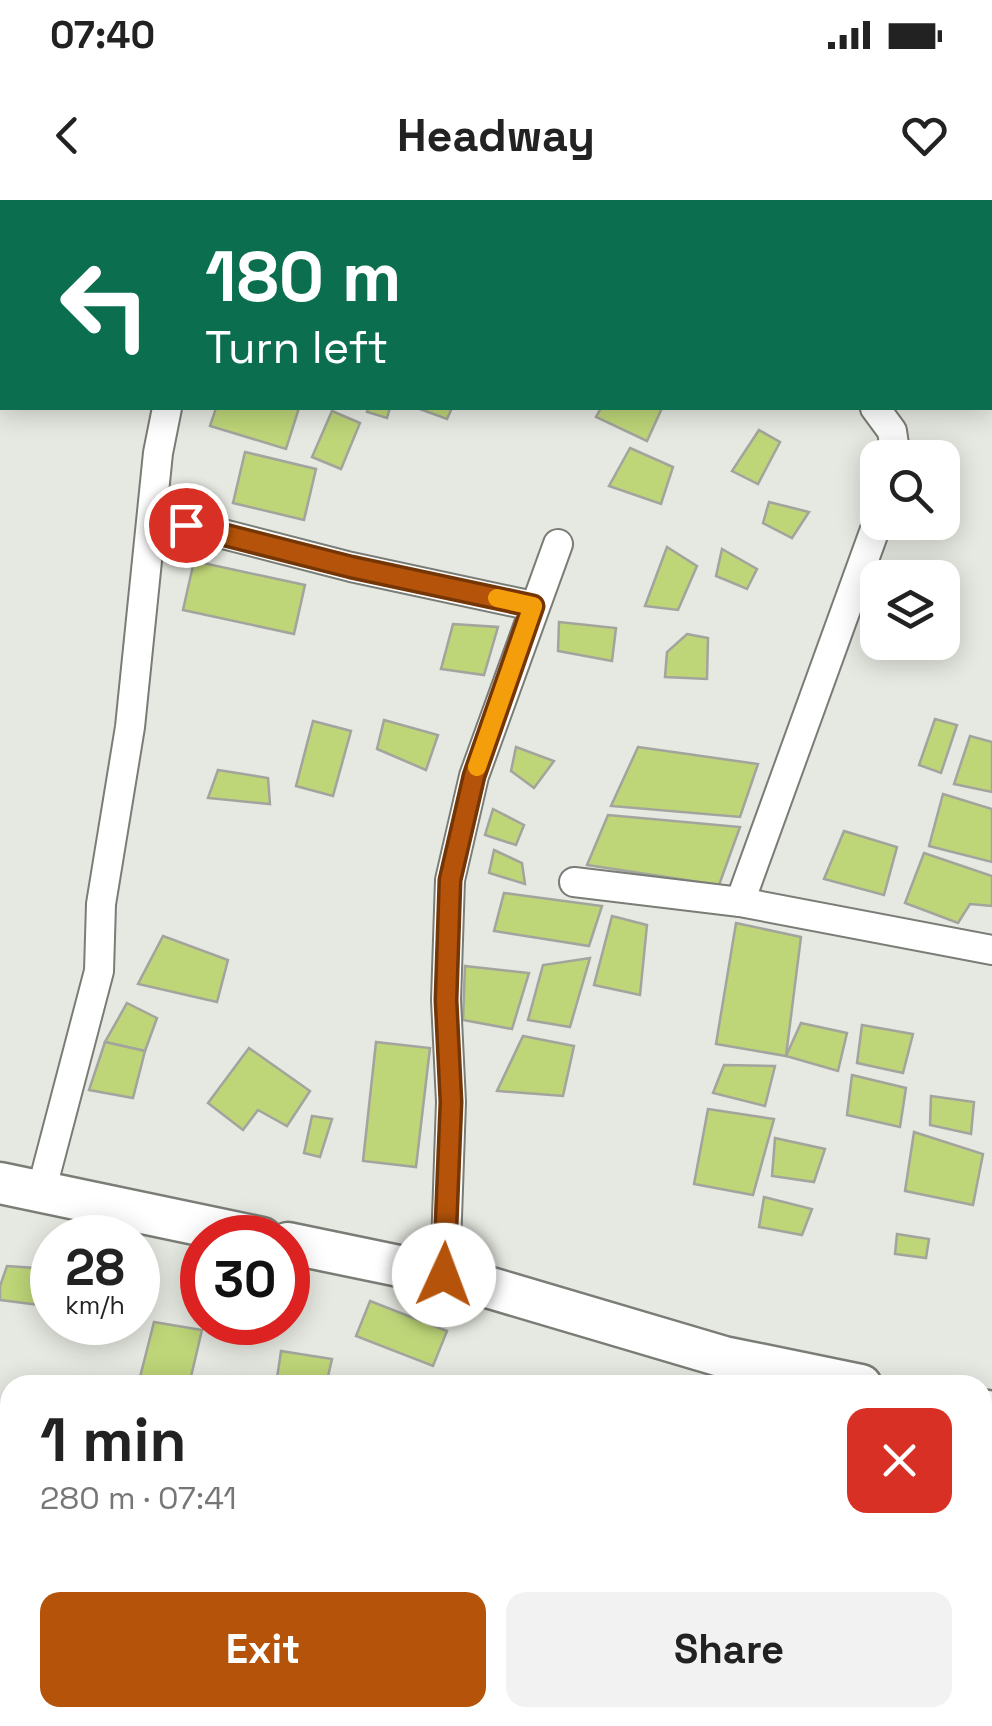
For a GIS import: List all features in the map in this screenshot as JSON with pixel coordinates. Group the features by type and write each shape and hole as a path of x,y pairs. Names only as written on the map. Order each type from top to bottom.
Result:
{"main road":[{"path":"0,1184 180,1221"},
{"path":"310,1248 444,1275 742,1373"}],"street":[{"path":"41,1192 98,971 100,904 130,727 158,453 167,410"},
{"path":"876,410 892,431 893,440"},
{"path":"152,516 351,567 533,606"},
{"path":"740,902 871,540"},
{"path":"444,1275 451,1102 446,1000 450,880 474,776 558,544"},
{"path":"574,882 740,902 992,950"}],"building":[{"path":"215,410 298,410 286,449 210,426"},
{"path":"368,410 389,410 387,418"},
{"path":"422,410 451,410 447,419"},
{"path":"600,410 661,410 647,441 596,417"},
{"path":"332,411 360,423 341,469 312,457"},
{"path":"759,430 780,442 758,484 732,471"},
{"path":"630,448 673,467 661,504 609,486"},
{"path":"245,452 316,469 304,520 233,503"},
{"path":"769,502 809,512 792,538 763,523"},
{"path":"667,547 697,566 678,610 645,606"},
{"path":"722,549 757,569 747,589 716,576"},
{"path":"194,561 305,585 294,634 183,610"},
{"path":"559,622 616,628 612,661 558,651"},
{"path":"453,624 498,627 484,675 441,669"},
{"path":"687,634 708,638 707,679 665,677 667,652"},
{"path":"935,719 957,725 941,773 919,765"},
{"path":"384,720 438,735 426,770 377,749"},
{"path":"313,721 351,731 333,796 296,786"},
{"path":"970,736 992,742 992,792 954,784"},
{"path":"516,747 554,761 534,788 511,771"},
{"path":"638,747 758,764 740,817 611,806"},
{"path":"218,770 268,778 270,804 208,798"},
{"path":"943,794 992,809 992,862 929,846"},
{"path":"493,809 524,825 516,845 485,835"},
{"path":"608,815 740,827 719,885 587,865"},
{"path":"844,831 897,847 884,895 824,879"},
{"path":"494,850 522,863 525,884 489,873"},
{"path":"924,853 992,876 992,906 970,904 958,923 905,903"},
{"path":"504,893 602,906 589,946 494,931"},
{"path":"612,916 647,925 640,995 594,985"},
{"path":"736,923 801,937 786,1056 716,1044"},
{"path":"163,936 228,960 217,1002 138,984"},
{"path":"590,958 570,1027 528,1020 543,965"},
{"path":"465,966 529,973 512,1029 463,1020"},
{"path":"127,1003 157,1018 145,1051 105,1042"},
{"path":"801,1023 847,1033 838,1071 786,1056"},
{"path":"862,1025 913,1034 903,1073 857,1063"},
{"path":"523,1036 574,1046 563,1096 497,1091"},
{"path":"105,1042 145,1051 133,1098 89,1090"},
{"path":"376,1042 430,1048 416,1167 363,1161"},
{"path":"249,1048 310,1091 287,1126 258,1110 243,1130 208,1103"},
{"path":"724,1065 775,1066 765,1106 713,1093"},
{"path":"852,1075 906,1088 900,1127 847,1115"},
{"path":"931,1096 974,1102 971,1134 930,1125"},
{"path":"708,1109 774,1119 753,1195 694,1184"},
{"path":"312,1116 332,1119 320,1157 304,1153"},
{"path":"914,1132 983,1154 973,1205 905,1191"},
{"path":"775,1138 825,1149 814,1182 772,1176"},
{"path":"764,1197 812,1209 802,1235 759,1227"},
{"path":"897,1234 929,1239 926,1258 895,1254"},
{"path":"7,1266 30,1268 30,1304 0,1300"},
{"path":"370,1301 447,1331 433,1366 356,1336"},
{"path":"160,1323 180,1326 180,1345 198,1345 191,1375 141,1375 148,1345 160,1345"},
{"path":"281,1351 332,1359 328,1375 277,1375"}],"slow traffic":[{"path":"477,767 533,606 497,598"}],"route":[{"path":"186,525 351,567 533,606 474,776 450,880 446,1000 451,1102 444,1275"}]}
